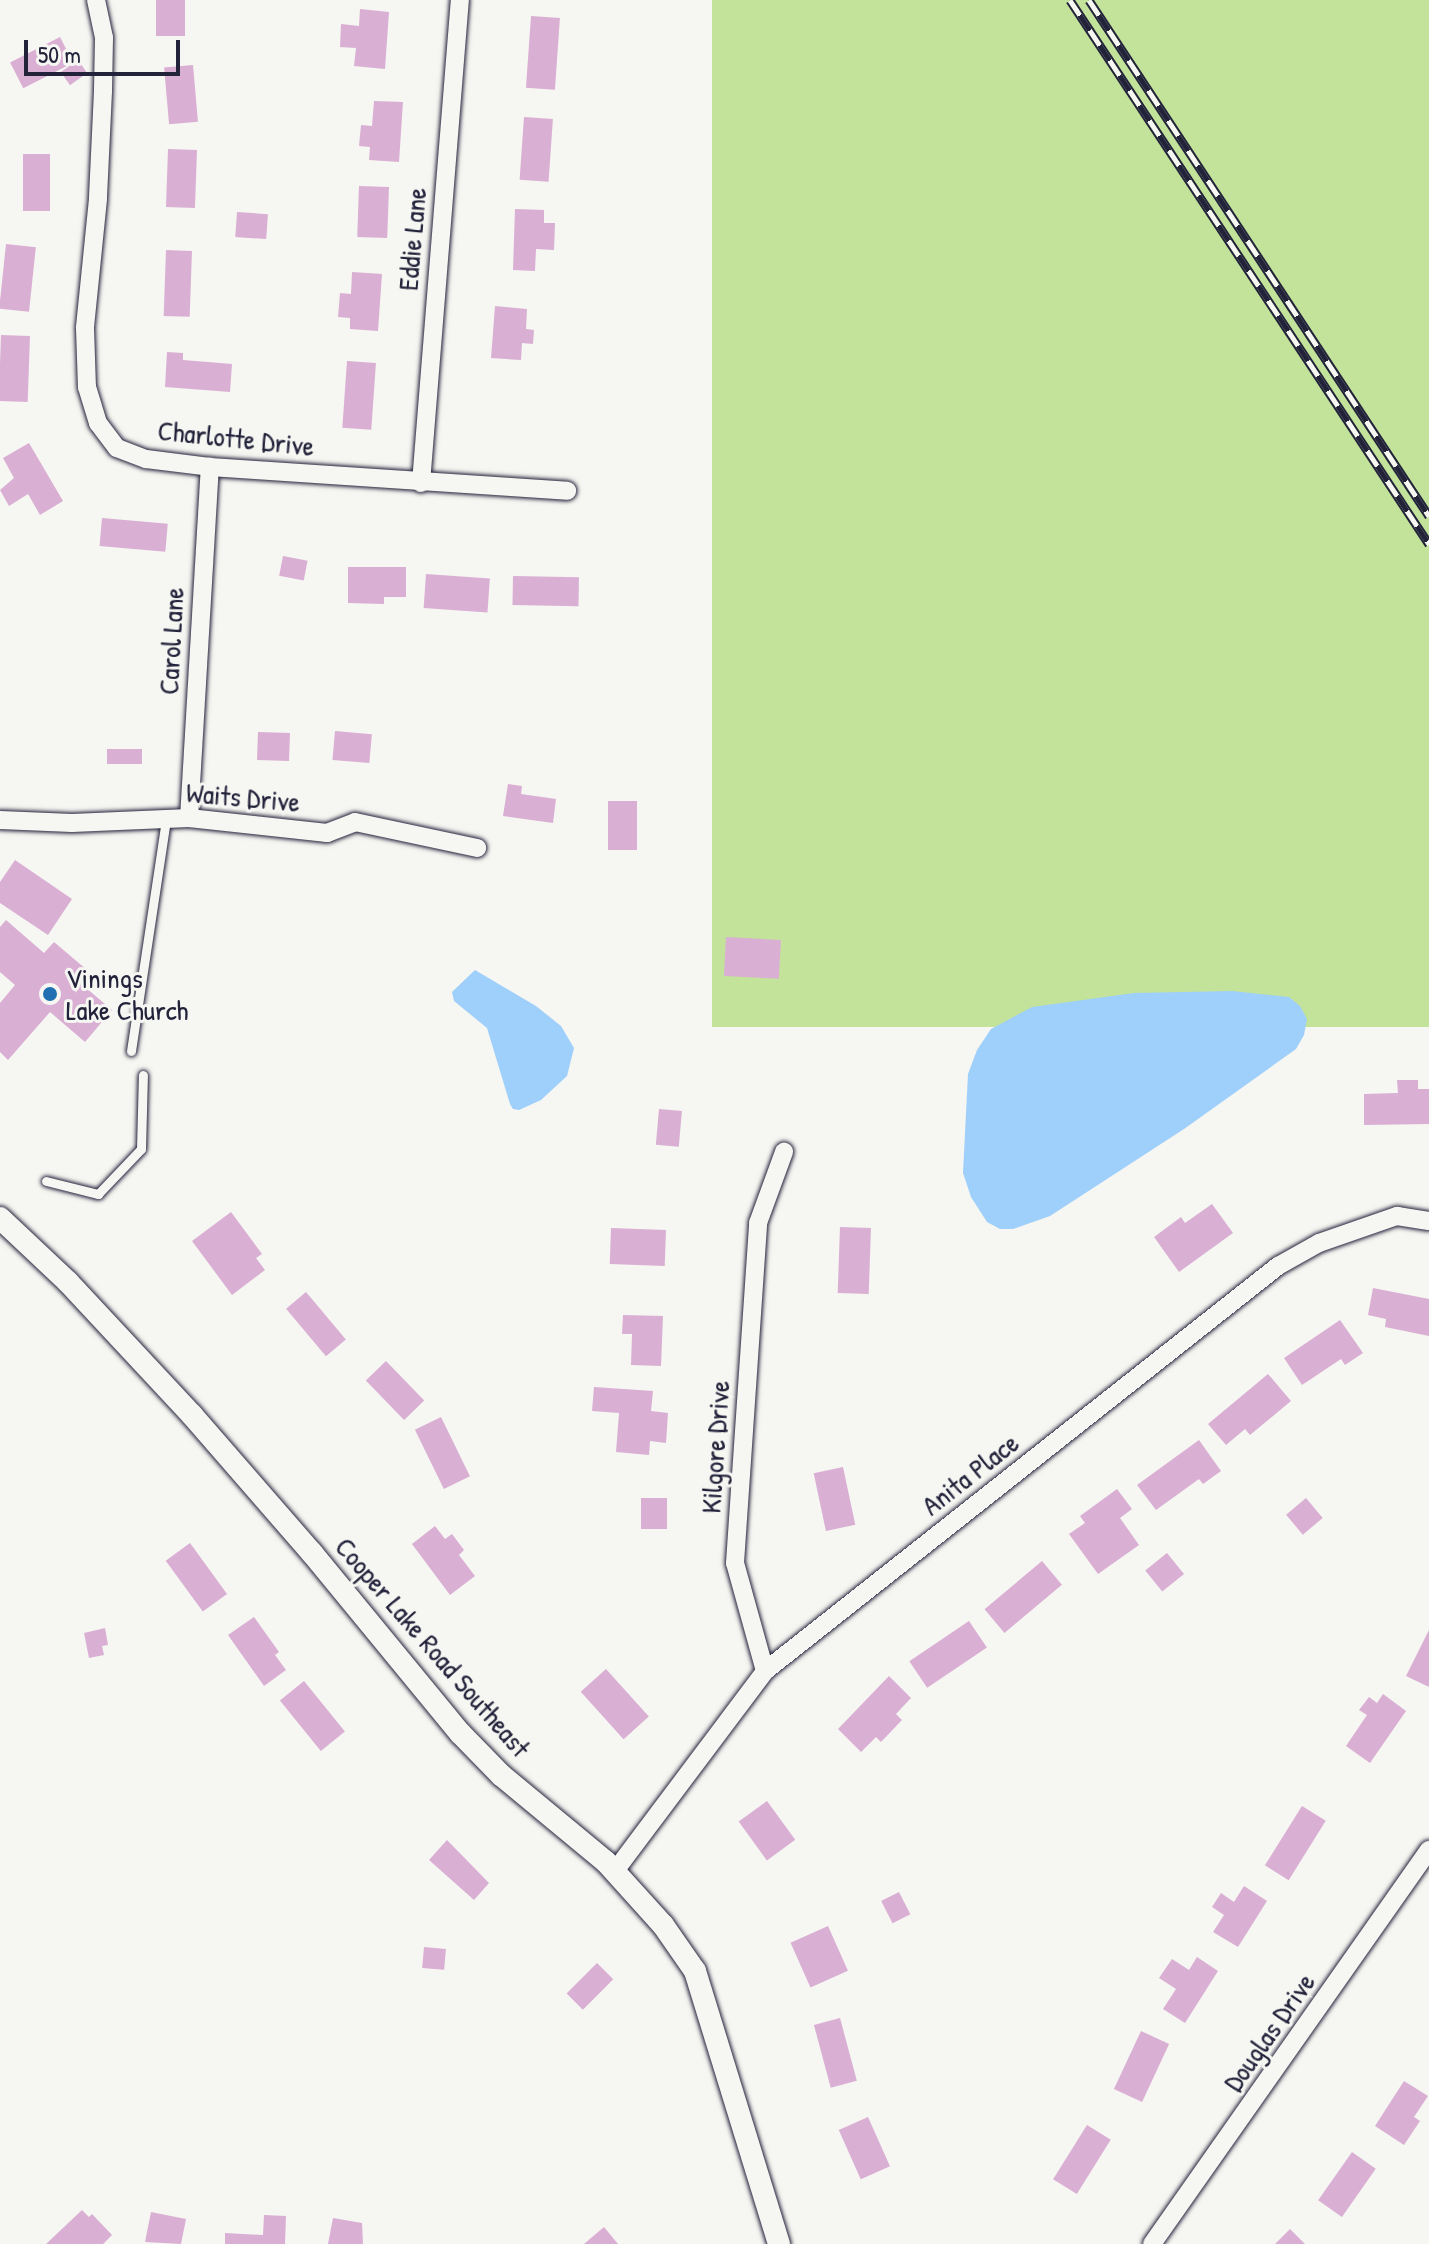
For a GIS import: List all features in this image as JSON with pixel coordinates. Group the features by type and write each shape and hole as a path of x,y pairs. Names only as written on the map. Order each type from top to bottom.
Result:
{"street":[{"name":"Charlotte Drive","path":"96,0 104,38 103,91 98,199 85,328 87,387 98,423 117,448 146,459 210,467 567,491"},
{"name":"Eddie Lane","path":"421,483 460,0"},
{"name":"Carol Lane","path":"189,818 210,467"},
{"name":"Waits Drive","path":"0,820 72,823 189,818 327,833 355,822 477,848"},
{"name":"Kilgore Drive","path":"765,1671 735,1563 758,1223 784,1152"},
{"name":"Anita Place","path":"615,1871 765,1671 1278,1266 1319,1243 1397,1216 1429,1221"},
{"name":"Cooper Lake Road Southeast","path":"0,1218 68,1282 192,1415 312,1553 460,1733 501,1775 615,1871 663,1925 695,1971 779,2244"},
{"name":"Douglas Drive","path":"1152,2244 1429,1850"}],"lane":[{"path":"131,1051 166,819"},
{"path":"46,1181 98,1194 141,1149 143,1075"}],"green space":[{"path":"712,0 1429,0 1429,1027 712,1027"}],"water":[{"path":"475,970 536,1006 561,1026 574,1048 567,1076 541,1100 519,1110 513,1109 510,1104 487,1028 454,1001 452,992"},
{"path":"1232,991 1289,997 1300,1006 1307,1019 1304,1035 1296,1049 1184,1129 1050,1216 1013,1229 1000,1229 987,1222 971,1197 963,1173 968,1074 977,1050 991,1029 1032,1007 1134,993"}],"building":[{"path":"156,0 185,0 185,36 156,36"},
{"path":"360,9 389,12 385,69 354,66 356,48 340,47 341,24 359,26"},
{"path":"531,16 560,18 555,90 526,88"},
{"path":"60,37 73,63 23,88 10,62"},
{"path":"78,60 87,73 70,85 61,72"},
{"path":"193,65 198,122 169,124 164,68"},
{"path":"374,101 403,102 399,162 369,160 370,147 359,146 361,125 372,126"},
{"path":"524,117 553,119 549,182 520,180"},
{"path":"168,149 197,150 195,208 166,207"},
{"path":"23,154 50,154 50,211 23,211"},
{"path":"359,186 389,187 387,238 357,237"},
{"path":"515,209 544,210 544,223 555,223 554,250 536,249 535,271 513,270"},
{"path":"237,212 268,214 266,239 235,237"},
{"path":"6,244 36,247 29,312 0,309"},
{"path":"166,250 192,251 190,317 164,316"},
{"path":"352,272 382,274 378,331 350,329 350,318 338,317 340,293 351,294"},
{"path":"495,306 527,309 526,329 534,330 533,344 522,343 521,360 491,358"},
{"path":"1,335 30,336 28,402 0,401"},
{"path":"167,352 183,353 183,360 232,364 230,392 165,387"},
{"path":"347,361 376,363 371,430 342,428"},
{"path":"29,443 63,501 40,515 28,494 9,506 0,490 14,478 3,458"},
{"path":"102,518 168,524 165,552 100,546"},
{"path":"283,556 308,561 304,580 279,576"},
{"path":"348,567 406,567 406,597 384,597 384,604 348,603"},
{"path":"426,574 490,578 487,612 424,608"},
{"path":"513,576 579,577 578,606 512,605"},
{"path":"335,731 372,734 369,763 332,760"},
{"path":"258,732 290,733 289,761 257,760"},
{"path":"107,749 142,749 142,764 107,764"},
{"path":"508,784 522,786 521,794 556,799 553,823 503,816"},
{"path":"608,801 637,801 637,850 608,850"},
{"path":"15,860 72,899 48,935 0,903 0,882"},
{"name":"Vinings Lake Church","path":"6,920 44,953 54,942 87,970 78,981 112,1010 85,1042 50,1012 8,1060 0,1052 0,1003 15,985 0,972 0,927"},
{"path":"726,937 781,940 779,979 724,976"},
{"path":"1397,1080 1418,1080 1418,1089 1429,1089 1429,1124 1364,1125 1364,1094 1398,1093"},
{"path":"659,1109 682,1111 679,1147 656,1145"},
{"path":"1212,1204 1233,1233 1179,1272 1154,1237 1181,1217 1185,1223"},
{"path":"231,1212 262,1254 256,1258 265,1270 232,1295 192,1241"},
{"path":"840,1227 871,1228 869,1294 838,1293"},
{"path":"611,1228 666,1230 665,1266 610,1264"},
{"path":"1373,1288 1429,1299 1429,1336 1385,1327 1386,1319 1368,1315"},
{"path":"306,1292 346,1339 326,1356 286,1309"},
{"path":"623,1315 663,1316 661,1366 631,1365 632,1334 622,1334"},
{"path":"1340,1320 1363,1353 1345,1365 1341,1359 1302,1385 1284,1358"},
{"path":"386,1361 424,1401 404,1420 366,1380"},
{"path":"1268,1374 1291,1401 1250,1435 1245,1429 1226,1445 1208,1424"},
{"path":"594,1387 653,1391 651,1411 668,1413 666,1443 650,1441 649,1455 616,1452 619,1413 592,1411"},
{"path":"441,1417 470,1476 444,1489 415,1430"},
{"path":"1199,1440 1221,1471 1203,1484 1199,1479 1156,1510 1137,1485"},
{"path":"843,1467 855,1525 826,1531 814,1473"},
{"path":"1117,1489 1132,1509 1120,1518 1139,1545 1098,1574 1069,1534 1085,1523 1080,1516"},
{"path":"641,1498 667,1498 667,1529 641,1529"},
{"path":"1306,1498 1323,1518 1303,1535 1286,1515"},
{"path":"435,1526 445,1539 452,1534 464,1550 459,1555 475,1576 450,1595 412,1544"},
{"path":"190,1543 227,1594 203,1612 166,1561"},
{"path":"1167,1553 1184,1574 1162,1592 1145,1571"},
{"path":"1042,1561 1062,1585 1004,1633 985,1609"},
{"path":"254,1617 279,1652 275,1655 286,1670 264,1686 228,1635"},
{"path":"969,1621 987,1648 927,1688 909,1661"},
{"path":"105,1628 108,1645 102,1646 104,1655 89,1658 84,1633"},
{"path":"1429,1630 1429,1687 1406,1676"},
{"path":"606,1669 649,1717 624,1739 581,1692"},
{"path":"889,1676 911,1698 896,1714 902,1720 881,1742 876,1737 861,1752 838,1729"},
{"path":"304,1681 345,1732 321,1751 280,1701"},
{"path":"1383,1694 1406,1711 1370,1763 1346,1746 1367,1715 1359,1710 1369,1697 1377,1703"},
{"path":"767,1801 795,1840 767,1860 739,1822"},
{"path":"1302,1806 1326,1821 1289,1880 1265,1865"},
{"path":"447,1840 489,1883 474,1900 429,1860"},
{"path":"1244,1886 1267,1901 1238,1947 1213,1932 1224,1915 1212,1907 1221,1893 1234,1902"},
{"path":"899,1892 910,1914 893,1923 881,1901"},
{"path":"828,1926 848,1971 810,1987 791,1943"},
{"path":"424,1947 446,1949 444,1970 422,1968"},
{"path":"1197,1957 1218,1971 1185,2023 1163,2009 1176,1989 1159,1978 1172,1959 1189,1970"},
{"path":"597,1963 613,1979 583,2010 567,1993"},
{"path":"840,2018 857,2081 831,2088 814,2025"},
{"path":"1141,2031 1169,2044 1142,2102 1114,2089"},
{"path":"1404,2081 1428,2096 1414,2117 1420,2121 1404,2145 1375,2126"},
{"path":"868,2117 890,2166 861,2179 839,2130"},
{"path":"1087,2125 1111,2140 1077,2194 1053,2179"},
{"path":"1352,2152 1376,2169 1342,2217 1318,2200"},
{"path":"82,2210 89,2217 92,2214 112,2235 103,2244 46,2244"},
{"path":"151,2212 186,2219 181,2244 145,2242"},
{"path":"264,2215 286,2216 285,2244 225,2244 225,2233 263,2235"},
{"path":"333,2218 362,2223 363,2244 328,2244"},
{"path":"604,2227 618,2244 584,2244"},
{"path":"1290,2229 1305,2244 1275,2244"}],"railway":[{"path":"1070,0 1429,544"},
{"path":"1089,0 1429,516"}],"place":[{"name":"Vinings Lake Church","path":"50,994"}]}
